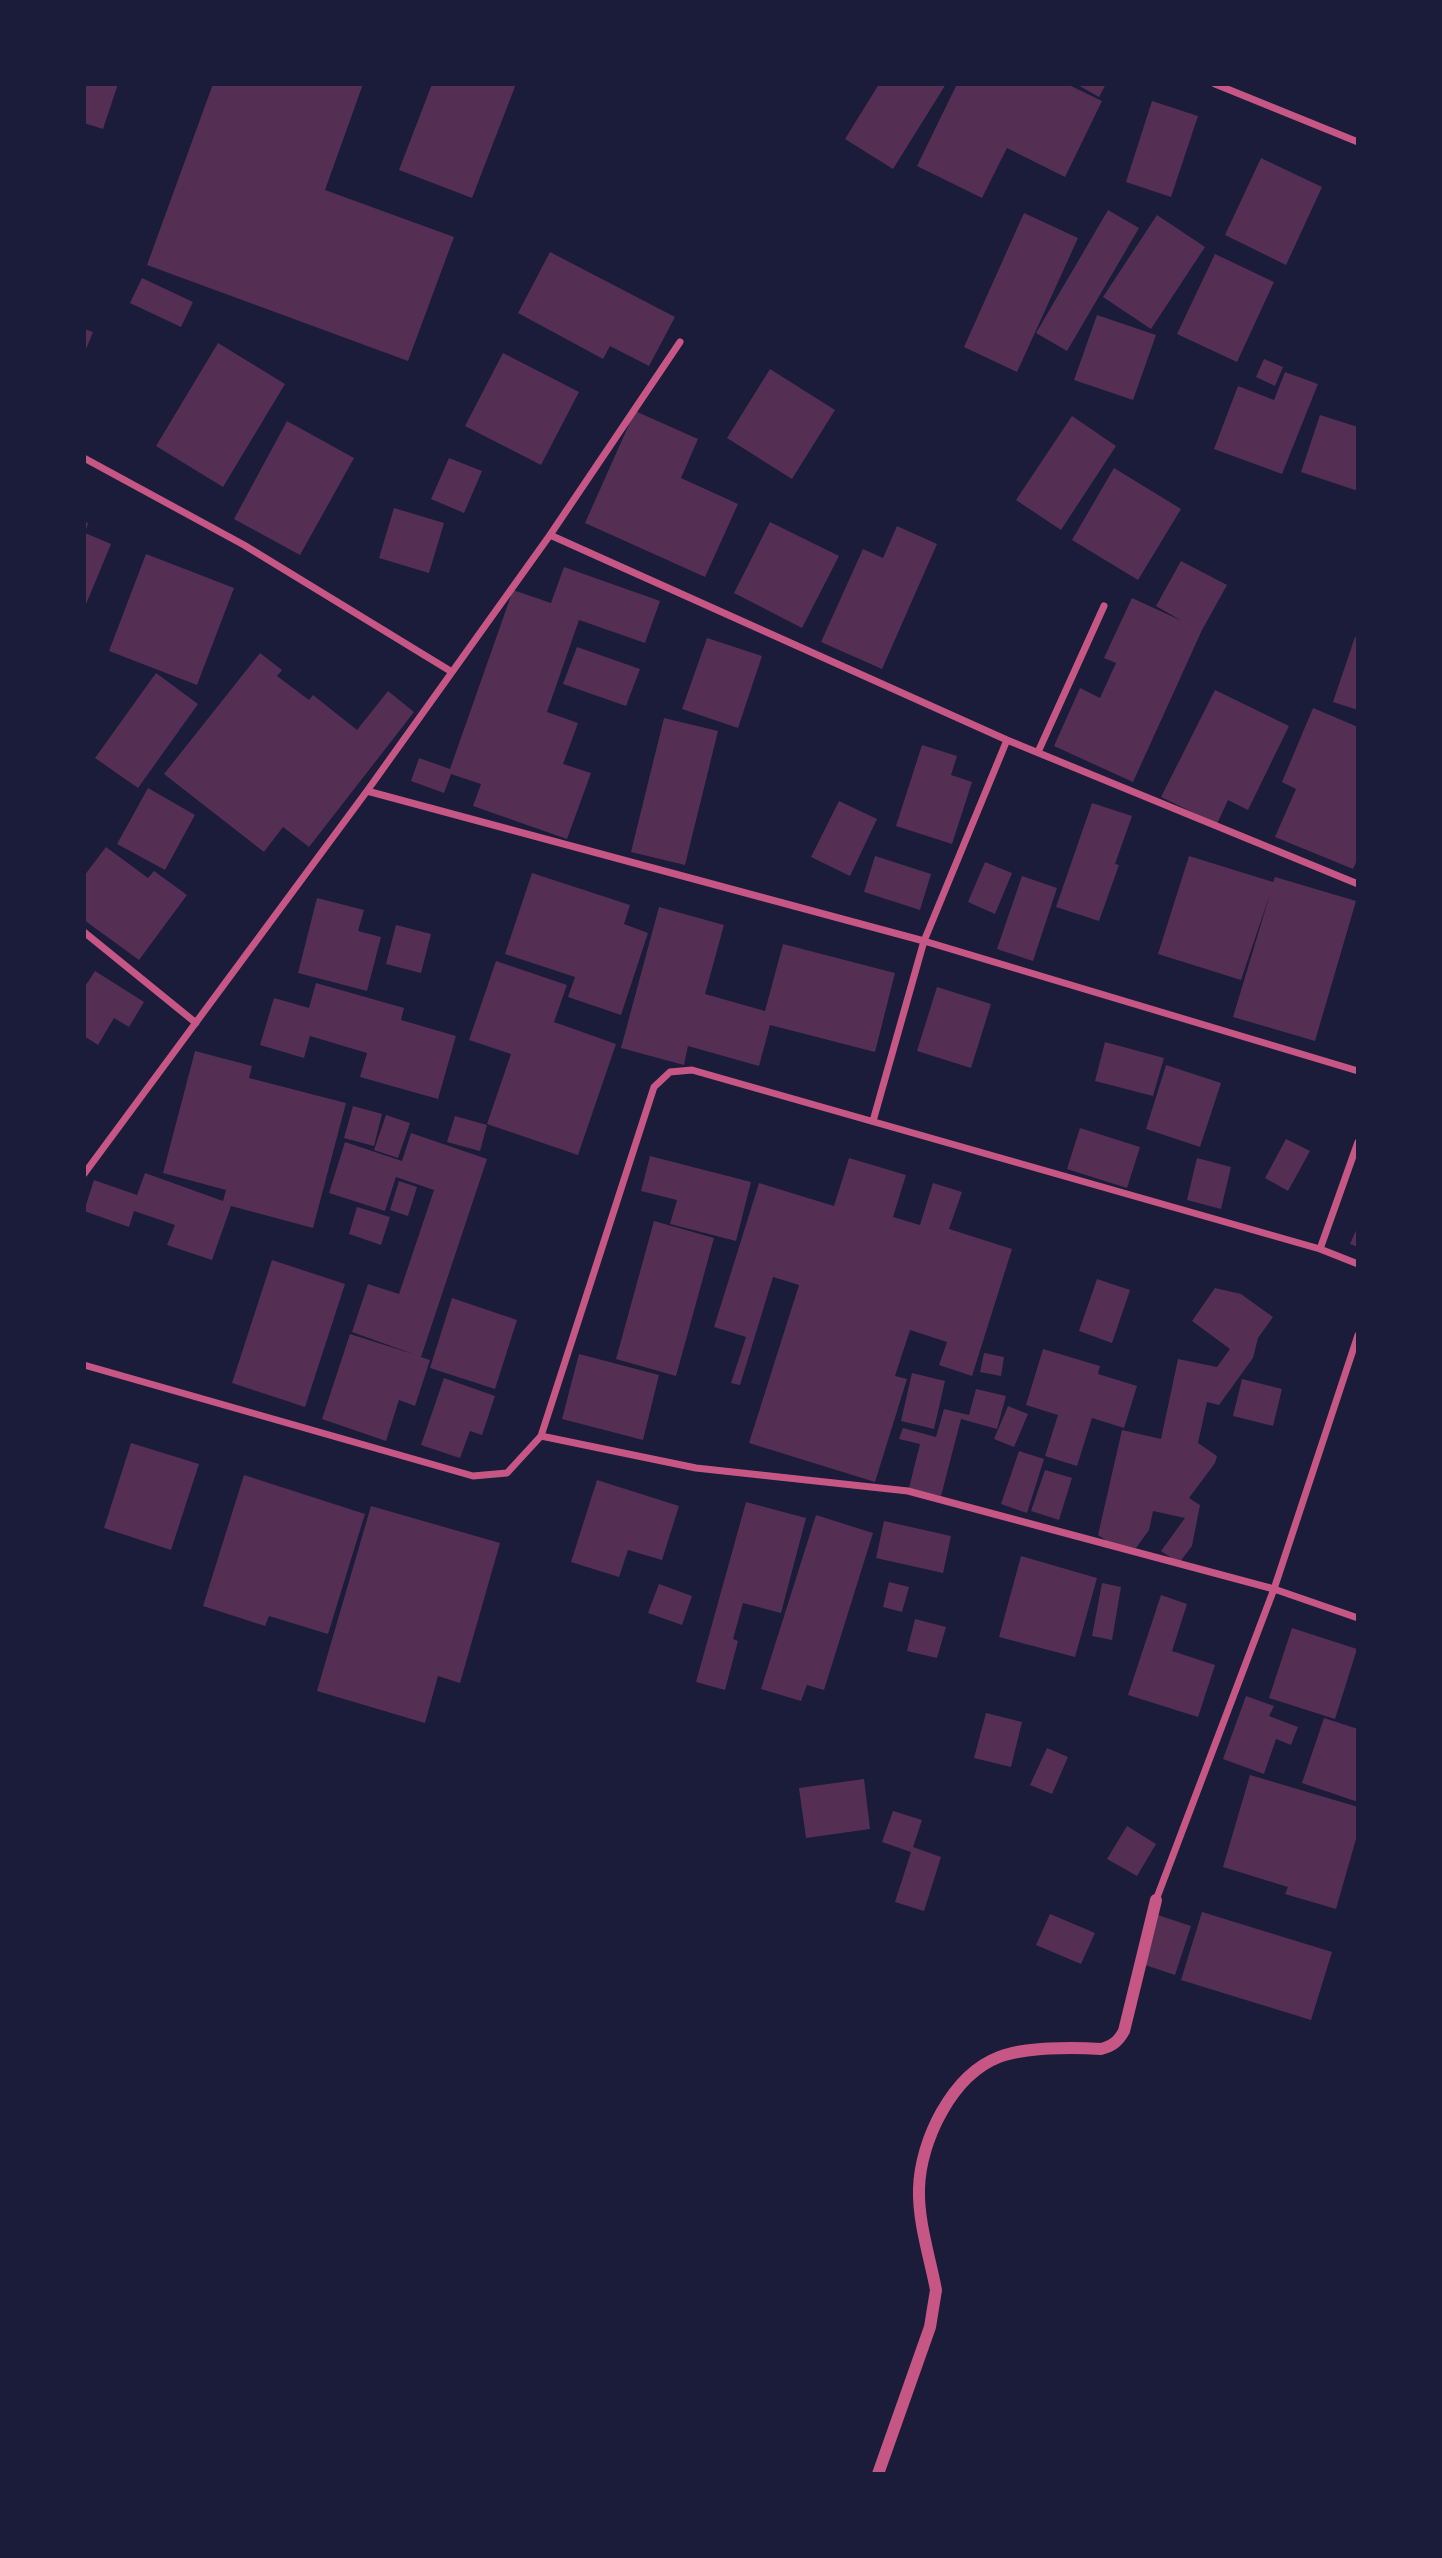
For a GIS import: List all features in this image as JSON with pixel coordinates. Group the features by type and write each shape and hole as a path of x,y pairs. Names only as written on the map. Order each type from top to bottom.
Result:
{"street":[{"path":"1215,84 1358,142"},
{"path":"84,1174 368,792 550,535 680,342"},
{"path":"84,458 244,545 452,672"},
{"path":"550,535 1007,740 1358,884"},
{"path":"1038,752 1104,606"},
{"path":"873,1121 923,941 1007,740"},
{"path":"368,792 923,941 1358,1072"},
{"path":"84,932 196,1023"},
{"path":"84,1365 472,1476 507,1473 541,1436 654,1087 670,1072 692,1070 1320,1250 1358,1264"},
{"path":"1320,1250 1358,1142"},
{"path":"878,2474 930,2327 936,2302 919,2201 919,2185 934,2125 963,2081 977,2069 999,2057 1024,2051 1111,2047 1124,2031 1156,1900 1274,1589 1358,1335"},
{"path":"541,1436 696,1468 908,1491 1274,1589 1358,1618"}],"building":[{"path":"84,84 118,84 103,129 84,123"},
{"path":"213,84 363,84 325,190 454,237 408,361 147,265"},
{"path":"432,84 516,84 472,198 399,170"},
{"path":"879,84 946,84 893,169 845,139"},
{"path":"957,84 1067,84 1102,101 1065,177 1007,148 982,198 917,166"},
{"path":"1076,84 1106,84 1099,97"},
{"path":"1152,101 1198,116 1171,197 1126,182"},
{"path":"1261,158 1322,187 1286,265 1225,235"},
{"path":"1108,210 1139,228 1067,351 1036,333"},
{"path":"1024,213 1078,238 1017,372 964,347"},
{"path":"1157,215 1205,247 1151,329 1103,297"},
{"path":"550,252 675,317 649,366 610,346 603,359 518,313"},
{"path":"1215,254 1274,282 1237,362 1177,334"},
{"path":"142,278 193,302 181,327 130,303"},
{"path":"1097,315 1156,335 1133,400 1074,380"},
{"path":"84,329 93,332 84,354"},
{"path":"218,343 285,384 223,487 156,446"},
{"path":"503,353 579,392 541,465 465,426"},
{"path":"1264,359 1283,367 1275,386 1256,377"},
{"path":"770,369 835,410 792,479 727,438"},
{"path":"1285,372 1318,384 1282,474 1214,449 1238,386 1274,400"},
{"path":"635,411 698,439 681,478 738,504 705,577 585,523"},
{"path":"1320,415 1358,427 1358,491 1301,472"},
{"path":"1072,416 1116,446 1061,530 1016,500"},
{"path":"287,421 354,458 300,555 234,519"},
{"path":"449,458 482,471 464,513 431,499"},
{"path":"1114,468 1181,509 1138,580 1072,540"},
{"path":"394,508 444,523 429,573 379,558"},
{"path":"84,521 88,523 85,533 111,544 84,609"},
{"path":"770,522 839,556 802,628 734,593"},
{"path":"897,526 937,544 882,669 821,642 863,549 883,558"},
{"path":"146,554 234,588 197,685 109,651"},
{"path":"1181,561 1227,585 1202,630 1133,782 1054,746 1080,688 1100,698 1116,663 1104,658 1132,598 1182,621 1156,606"},
{"path":"564,567 660,601 645,643 579,620 547,712 578,723 563,764 591,773 567,839 473,806 481,784 451,774 444,793 411,781 419,758 450,769 513,590 551,603"},
{"path":"1355,637 1358,638 1358,710 1333,702"},
{"path":"707,638 762,656 738,728 682,709"},
{"path":"577,647 640,669 626,706 563,684"},
{"path":"260,653 282,670 277,676 309,700 313,695 357,730 388,691 414,712 309,847 283,827 264,852 164,774"},
{"path":"156,673 198,704 138,788 95,758"},
{"path":"1215,690 1289,726 1248,810 1228,800 1217,824 1161,797"},
{"path":"1313,708 1358,727 1358,858 1353,869 1275,837 1296,789 1282,782"},
{"path":"664,718 718,731 685,865 631,852"},
{"path":"922,745 957,756 951,775 972,782 952,844 896,826"},
{"path":"148,788 195,815 165,870 117,844"},
{"path":"839,801 877,819 850,876 811,857"},
{"path":"1092,803 1132,816 1115,864 1119,865 1099,921 1056,907"},
{"path":"106,847 148,878 154,871 187,895 139,960 84,920 84,876"},
{"path":"875,856 931,874 920,910 864,892"},
{"path":"1189,856 1273,882 1275,877 1356,901 1315,1041 1233,1017 1270,894 1241,980 1158,954"},
{"path":"985,862 1012,873 995,914 968,902"},
{"path":"532,873 630,905 624,924 648,933 621,1015 568,997 575,977 505,954"},
{"path":"1022,876 1057,888 1033,961 997,949"},
{"path":"317,898 364,910 358,931 381,937 367,991 298,973"},
{"path":"659,907 724,925 705,994 765,1011 783,944 895,973 875,1052 770,1025 759,1066 688,1046 684,1065 621,1048"},
{"path":"396,925 431,934 421,973 386,964"},
{"path":"496,961 567,985 554,1022 616,1044 578,1155 487,1124 511,1054 469,1040"},
{"path":"95,971 144,1002 129,1027 114,1018 98,1045 84,1036 84,988"},
{"path":"316,983 404,1008 401,1020 456,1036 438,1099 360,1077 367,1053 310,1036 304,1058 260,1045 274,998 309,1008"},
{"path":"937,987 991,1004 971,1068 917,1051"},
{"path":"1105,1042 1164,1058 1153,1096 1095,1081"},
{"path":"195,1051 252,1066 249,1078 346,1103 313,1228 231,1206 212,1260 167,1245 175,1225 134,1211 129,1227 84,1211 94,1180 137,1195 145,1173 223,1201 226,1190 163,1173"},
{"path":"1166,1065 1221,1083 1200,1147 1146,1129"},
{"path":"353,1106 382,1114 374,1146 344,1138"},
{"path":"386,1115 410,1123 398,1158 374,1150"},
{"path":"455,1116 487,1125 480,1151 447,1142"},
{"path":"1080,1128 1140,1147 1127,1188 1067,1169"},
{"path":"411,1133 487,1159 421,1357 430,1360 415,1406 399,1400 386,1441 322,1419 350,1334 416,1355 352,1332 368,1284 399,1294 434,1190 396,1177 385,1211 329,1193 345,1142 402,1161"},
{"path":"1286,1139 1310,1151 1288,1191 1265,1178"},
{"path":"650,1156 751,1182 736,1241 670,1224 677,1200 641,1191"},
{"path":"849,1158 906,1175 893,1217 920,1225 933,1183 962,1192 949,1229 1012,1249 972,1376 939,1365 947,1342 910,1330 895,1376 907,1379 875,1482 749,1443 799,1285 773,1277 740,1385 731,1383 746,1337 714,1327 759,1183 834,1206"},
{"path":"1197,1158 1231,1167 1221,1209 1187,1200"},
{"path":"399,1181 417,1187 408,1216 390,1210"},
{"path":"357,1207 390,1217 381,1245 349,1234"},
{"path":"654,1221 714,1238 676,1376 616,1359"},
{"path":"1358,1226 1358,1247 1350,1244"},
{"path":"272,1260 345,1284 305,1407 232,1383"},
{"path":"1097,1279 1130,1290 1112,1343 1079,1331"},
{"path":"1215,1288 1241,1294 1273,1317 1258,1338 1253,1358 1219,1405 1207,1402 1198,1443 1217,1456 1215,1463 1189,1498 1200,1505 1192,1546 1179,1563 1161,1551 1185,1518 1153,1511 1149,1530 1136,1548 1107,1541 1098,1535 1122,1430 1161,1439 1178,1359 1217,1367 1230,1349 1192,1321"},
{"path":"452,1298 517,1320 495,1389 430,1368"},
{"path":"1043,1349 1100,1366 1098,1374 1137,1386 1124,1428 1092,1418 1077,1466 1045,1456 1058,1415 1026,1405"},
{"path":"984,1353 1004,1357 1001,1376 980,1372"},
{"path":"579,1354 659,1375 643,1440 562,1419"},
{"path":"912,1373 945,1381 934,1429 901,1421"},
{"path":"444,1378 495,1396 482,1435 470,1431 460,1458 421,1445"},
{"path":"1242,1379 1282,1389 1273,1426 1233,1416"},
{"path":"976,1389 1006,1396 997,1429 961,1419 941,1496 909,1488 920,1444 899,1439 903,1428 936,1437 944,1409 969,1415"},
{"path":"1008,1406 1028,1414 1014,1447 994,1439"},
{"path":"131,1443 199,1464 171,1550 104,1528"},
{"path":"1019,1451 1044,1459 1027,1513 1001,1504"},
{"path":"1045,1470 1072,1478 1059,1520 1031,1511"},
{"path":"244,1475 365,1514 328,1634 269,1616 265,1626 203,1606"},
{"path":"597,1480 679,1506 662,1560 628,1550 619,1577 571,1562"},
{"path":"746,1502 806,1518 781,1613 743,1603 733,1639 738,1641 725,1690 696,1682"},
{"path":"371,1506 500,1543 460,1683 438,1676 425,1723 317,1691"},
{"path":"816,1515 873,1533 824,1690 807,1685 801,1701 761,1689"},
{"path":"884,1521 951,1536 943,1573 876,1558"},
{"path":"1021,1556 1097,1578 1075,1657 999,1637"},
{"path":"889,1582 909,1587 902,1612 883,1607"},
{"path":"1102,1583 1121,1587 1112,1640 1092,1636"},
{"path":"659,1584 692,1596 682,1625 648,1613"},
{"path":"1161,1595 1187,1604 1172,1651 1215,1665 1198,1717 1128,1695"},
{"path":"915,1619 946,1627 937,1658 907,1651"},
{"path":"1292,1628 1357,1649 1335,1719 1269,1698"},
{"path":"1246,1696 1274,1706 1269,1716 1298,1727 1291,1745 1276,1739 1264,1774 1223,1759"},
{"path":"986,1713 1022,1722 1011,1767 974,1758"},
{"path":"1324,1718 1358,1729 1358,1802 1302,1783"},
{"path":"1047,1748 1068,1757 1052,1794 1030,1785"},
{"path":"1250,1775 1358,1807 1358,1832 1336,1909 1285,1894 1288,1887 1223,1867"},
{"path":"864,1779 870,1829 806,1838 799,1788"},
{"path":"893,1811 922,1820 913,1847 941,1857 924,1911 895,1902 911,1852 882,1842"},
{"path":"1127,1826 1156,1844 1137,1876 1107,1859"},
{"path":"1202,1912 1332,1952 1311,2020 1181,1980"},
{"path":"1050,1914 1095,1933 1081,1964 1036,1945"},
{"path":"1158,1915 1191,1926 1175,1975 1142,1964"}]}
